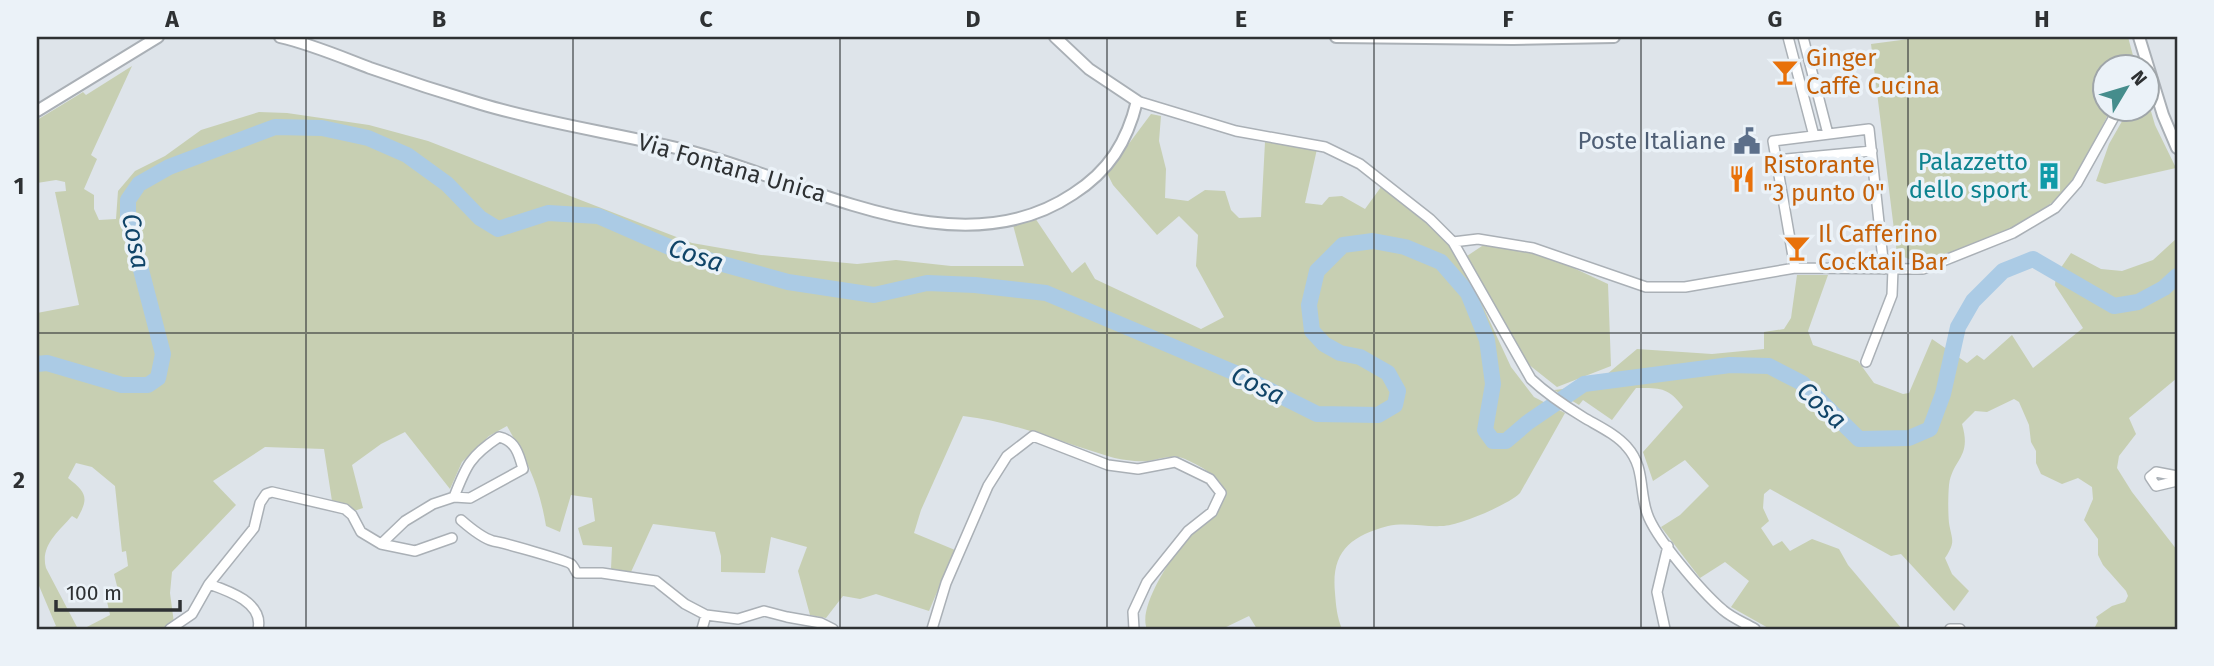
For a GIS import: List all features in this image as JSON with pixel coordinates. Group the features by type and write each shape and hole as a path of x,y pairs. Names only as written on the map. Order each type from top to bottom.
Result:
{"main road":[{"path":"37,111 158,37"},
{"name":"Via Fontana Unica","path":"280,37 479,103 693,152 867,208 949,226 988,224 1031,215 1080,190 1099,175 1116,152 1130,127 1137,101"},
{"path":"1336,37 1614,37"},
{"path":"1055,38 1089,69 1137,101"},
{"path":"2162,112 2177,148"}],"street":[{"path":"1788,37 1814,136"},
{"path":"1802,37 1829,134"},
{"path":"1137,101 1236,131 1325,147 1360,164 1430,219 1453,242 1531,379 1546,393 1619,440 1634,457 1642,475 1647,514 1668,546 1703,591 1726,612 1755,629"},
{"path":"1453,242 1478,239 1533,248 1646,287 1685,287 1795,268 1923,269 2012,233 2055,208 2077,183 2111,122"},
{"path":"1795,268 1773,141 1869,129 1892,295 1866,362"},
{"path":"1776,160 1872,151"},
{"path":"932,629 947,583 988,486 1007,456 1034,436 1108,465 1138,468 1175,462 1210,479 1221,493 1212,512 1188,531 1147,582 1133,612 1135,629"},
{"path":"381,544 417,512 454,497 470,498 523,469 515,448 507,439 499,437 465,467 454,497"},
{"path":"170,629 192,614 209,584 254,528 260,503 266,494 272,492 345,509 352,514 360,532 381,544 415,551 452,538"},
{"path":"461,520 491,541 501,541 522,550 564,561 572,565 577,573 656,581 685,604 706,615 745,617 764,611 808,620 833,629"},
{"path":"1665,629 1657,592 1668,546"},
{"path":"209,584 227,590 254,608 260,622 258,629"},
{"path":"702,629 706,615"},
{"path":"741,629 745,617"},
{"path":"786,629 789,618"},
{"path":"1950,629 1960,629"}],"green space":[{"path":"1924,37 2128,37 2132,52 2092,52 2092,122 2104,122 2063,195 2017,227 1923,265 1897,254 1871,44"},
{"path":"132,66 91,155 97,159 84,189 94,195 94,209 99,220 116,219 118,191 135,171 165,156 201,130 259,112 287,113 369,125 428,141 692,243 761,255 857,264 896,260 951,266 1024,266 1013,225 1035,218 1072,273 1085,262 1095,279 1201,329 1224,317 1196,266 1198,235 1179,216 1157,235 1113,185 1107,173 1151,114 1161,116 1159,141 1166,169 1165,198 1188,201 1205,190 1225,191 1231,210 1239,218 1261,217 1265,142 1317,149 1305,203 1322,205 1329,197 1342,196 1365,209 1381,187 1445,238 1472,283 1511,367 1534,397 1565,413 1520,493 1514,498 1459,523 1388,526 1353,541 1340,556 1336,567 1336,607 1342,629 1257,629 1249,616 1222,629 1147,629 1147,610 1161,576 1179,548 1214,513 1224,498 1225,492 1219,481 1203,468 1181,458 1167,457 1144,461 1120,459 1020,428 963,416 921,510 914,533 955,550 929,611 876,594 860,599 843,596 826,618 810,615 798,571 807,547 771,537 765,573 721,572 721,556 715,532 653,524 631,572 611,569 612,547 583,545 578,528 595,521 592,498 571,495 560,532 546,526 532,474 507,426 489,436 462,462 450,489 405,432 381,444 352,465 363,508 354,511 344,504 332,501 324,449 265,447 213,481 236,505 172,572 170,593 174,623 162,629 83,629 110,615 106,597 118,590 114,574 128,566 126,551 122,552 115,486 92,467 76,463 68,478 82,492 83,506 77,519 72,516 56,534 48,546 45,560 46,568 78,629 49,629 56,626 37,581 37,313 79,305 55,192 66,191 65,182 56,180 37,183 37,120 83,92 86,95"},
{"path":"2122,122 2154,122 2176,168 2105,184 2096,181 2109,144"},
{"path":"2177,238 2177,378 2129,418 2136,434 2119,456 2117,468 2177,550 2177,629 2094,629 2098,621 2096,617 2112,606 2125,602 2128,596 2103,565 2098,555 2098,539 2084,520 2093,499 2092,487 2078,478 2062,484 2041,474 2036,463 2036,451 2031,442 2029,425 2019,402 2014,399 1987,412 1975,411 1962,424 1965,444 1949,485 1952,541 1945,558 1952,574 1969,591 1954,611 1901,554 1891,556 1770,489 1764,494 1763,508 1769,521 1761,528 1773,546 1782,541 1790,551 1812,539 1839,549 1848,565 1902,629 1770,629 1731,607 1749,581 1725,562 1700,578 1661,527 1680,515 1709,486 1685,460 1653,481 1643,452 1683,407 1678,400 1663,390 1636,388 1612,420 1583,400 1579,405 1554,390 1606,375 1637,349 1712,354 1764,349 1764,332 1784,329 1791,318 1797,275 1828,275 1808,331 1813,345 1858,361 1874,383 1903,394 1909,393 1932,339 1967,363 1977,355 1984,360 2012,335 2033,368 2083,328 2055,285 2056,275 2071,253 2101,269 2122,271 2153,260"},
{"path":"1488,242 1550,257 1608,284 1611,366 1557,387 1528,364 1467,256"}],"waterway":[{"name":"Cosa","path":"37,364 47,363 122,385 148,385 158,378 163,354 128,220 128,200 139,184 169,167 275,127 322,128 368,138 407,155 447,184 480,218 498,229 548,213 598,216 683,253 788,282 874,295 927,283 1046,293 1233,372 1317,414 1378,415 1395,405 1398,391 1388,373 1360,357 1340,353 1324,344 1312,331 1309,305 1317,271 1343,245 1373,241 1405,247 1441,262 1468,293 1487,340 1493,384 1485,430 1493,441 1506,441 1527,423 1584,384 1730,365 1769,366 1802,383 1859,439 1909,438 1930,429 1943,394 1958,327 1973,301 2003,271 2033,259 2114,306 2138,302 2164,288 2177,276"}],"place":[{"name":"Ginger Caffè Cucina","path":"1785,72"},
{"name":"Poste Italiane","path":"1747,141"},
{"name":"Palazzetto dello sport","path":"2049,176"},
{"name":"Ristorante \"3 punto 0\"","path":"1742,179"},
{"name":"Il Cafferino Cocktail Bar","path":"1797,248"}]}
